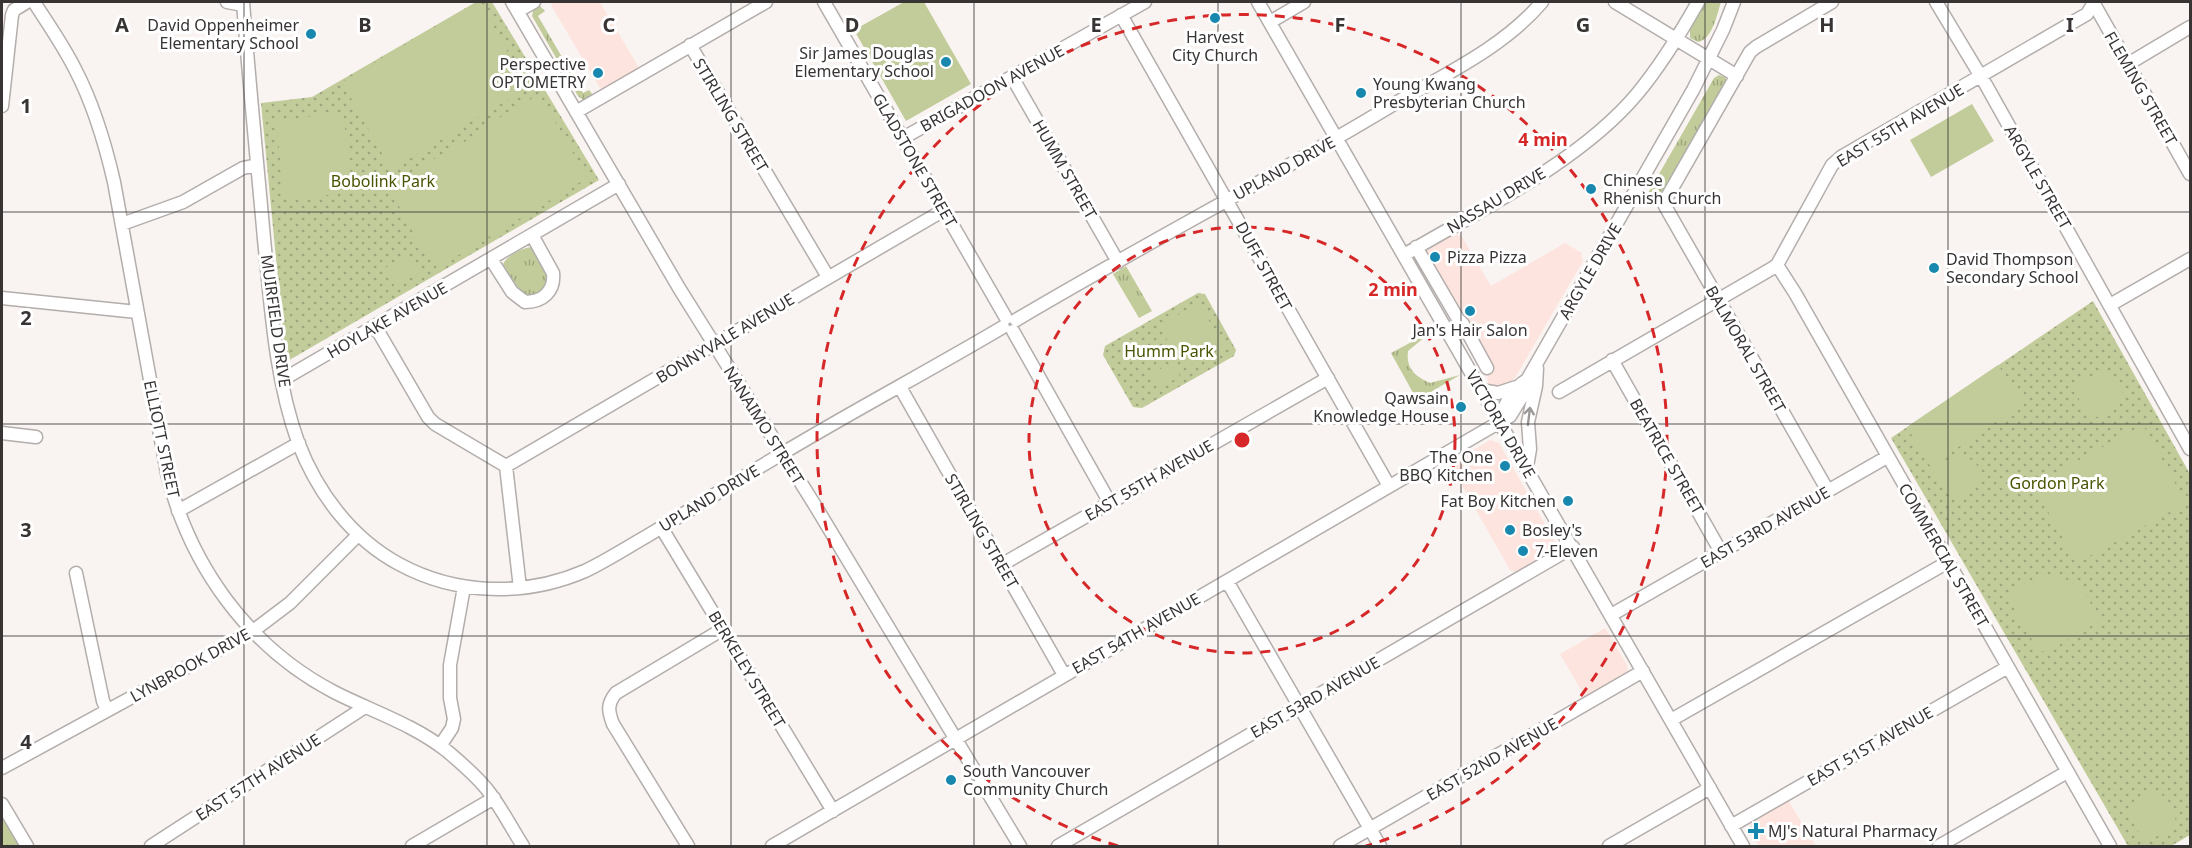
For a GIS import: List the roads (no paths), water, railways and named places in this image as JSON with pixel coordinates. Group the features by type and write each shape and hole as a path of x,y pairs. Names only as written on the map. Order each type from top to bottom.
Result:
{"street":[{"path":"2,106 12,15 14,10 27,2"},
{"name":"ELLIOTT STREET","path":"34,2 71,60 94,110 105,146 122,224 167,473 178,511 204,568 225,599 253,631 303,674 418,732 440,746 466,768 494,798 523,846"},
{"name":"MUIRFIELD DRIVE","path":"227,2 243,3 273,322 282,380 299,443 324,494 358,535 386,557 411,571 433,580 464,587"},
{"path":"515,6 534,2"},
{"path":"576,112 766,2"},
{"name":"GLADSTONE STREET","path":"824,2 1110,503"},
{"name":"BRIGADOON AVENUE","path":"903,138 1145,2"},
{"name":"VICTORIA DRIVE","path":"1258,2 1743,846"},
{"path":"1270,22 1304,2"},
{"name":"UPLAND DRIVE","path":"464,587 520,588 551,583 583,572 783,453 1337,138 1479,54 1512,31 1542,2"},
{"path":"1615,2 1737,76 1750,52 1756,46 1832,2"},
{"name":"NASSAU DRIVE","path":"1404,255 1527,182 1600,131 1636,94 1677,39 1698,2"},
{"name":"ARGYLE DRIVE","path":"1499,420 1504,406 1537,364 1709,60 1734,2"},
{"name":"ARGYLE STREET","path":"1936,2 1981,76 2190,449"},
{"name":"EAST 55TH AVENUE","path":"1777,265 1832,165 1841,157 2087,14 2093,3"},
{"name":"FLEMING STREET","path":"2093,3 2190,174"},
{"name":"NANAIMO STREET","path":"515,6 714,345 783,453 1020,846"},
{"name":"DUFF STREET","path":"1122,15 1389,486"},
{"path":"2128,64 2190,27"},
{"name":"STIRLING STREET","path":"690,45 828,277"},
{"name":"BALMORAL STREET","path":"1737,76 1666,199 1665,206 1828,491"},
{"name":"HUMM STREET","path":"1012,77 1118,262"},
{"path":"122,224 183,202 243,168 257,165"},
{"name":"HOYLAKE AVENUE","path":"282,380 619,184"},
{"name":"BONNYVALE AVENUE","path":"506,466 944,210"},
{"path":"491,259 516,297 525,302 541,299 550,291 554,280 553,273 532,235"},
{"path":"1416,248 1487,368"},
{"path":"2110,305 2190,259"},
{"path":"1559,392 1777,265"},
{"name":"COMMERCIAL STREET","path":"1777,265 1796,293 1887,457 2110,846"},
{"path":"2,298 137,312"},
{"path":"1446,327 1458,320"},
{"path":"375,327 428,417 435,424 506,466 520,588"},
{"name":"BEATRICE STREET","path":"1612,360 1721,552"},
{"path":"1527,467 1530,449 1528,422 1536,386 1537,364"},
{"name":"EAST 55TH AVENUE","path":"1001,565 1328,378"},
{"path":"1481,390 1498,393 1522,384"},
{"name":"STIRLING STREET","path":"900,387 1064,675"},
{"name":"EAST 54TH AVENUE","path":"772,846 1499,420"},
{"path":"2,433 36,437"},
{"path":"178,511 299,443"},
{"name":"EAST 53RD AVENUE","path":"1611,615 1887,457"},
{"name":"BERKELEY STREET","path":"661,527 833,811"},
{"name":"LYNBROOK DRIVE","path":"2,768 253,631 290,603 358,535"},
{"name":"EAST 53RD AVENUE","path":"1058,846 1573,547"},
{"path":"1671,720 1948,562"},
{"path":"76,573 103,701 107,710"},
{"path":"1227,580 1380,846"},
{"path":"440,746 452,728 454,719 450,698 450,665 464,587"},
{"path":"688,846 613,723 609,702 616,693 723,629"},
{"name":"EAST 51ST AVENUE","path":"1731,826 2008,666"},
{"name":"EAST 52ND AVENUE","path":"1340,846 1643,671"},
{"name":"EAST 57TH AVENUE","path":"151,846 365,707"},
{"path":"1939,846 2067,772"},
{"path":"1609,846 1710,788"},
{"path":"412,846 494,798"},
{"path":"2,804 27,846"}],"place":[{"name":"Harvest City Church","path":"1215,18"},
{"name":"David Oppenheimer Elementary School","path":"311,34"},
{"name":"Sir James Douglas Elementary School","path":"946,62"},
{"name":"Perspective OPTOMETRY","path":"598,73"},
{"name":"Young Kwang Presbyterian Church","path":"1361,93"},
{"name":"Chinese Rhenish Church","path":"1591,189"},
{"name":"Pizza Pizza","path":"1435,257"},
{"name":"David Thompson Secondary School","path":"1934,268"},
{"name":"Jan's Hair Salon","path":"1470,311"},
{"name":"Qawsain Knowledge House","path":"1461,407"},
{"name":"The One BBQ Kitchen","path":"1505,466"},
{"name":"Fat Boy Kitchen","path":"1568,501"},
{"name":"Bosley's","path":"1510,530"},
{"name":"7-Eleven","path":"1523,551"},
{"name":"South Vancouver Community Church","path":"951,780"},
{"name":"MJ's Natural Pharmacy","path":"1756,831"}],"park label":[{"name":"Bobolink Park","path":"383,181"},
{"name":"Humm Park","path":"1169,351"},
{"name":"Gordon Park","path":"2057,483"}]}
